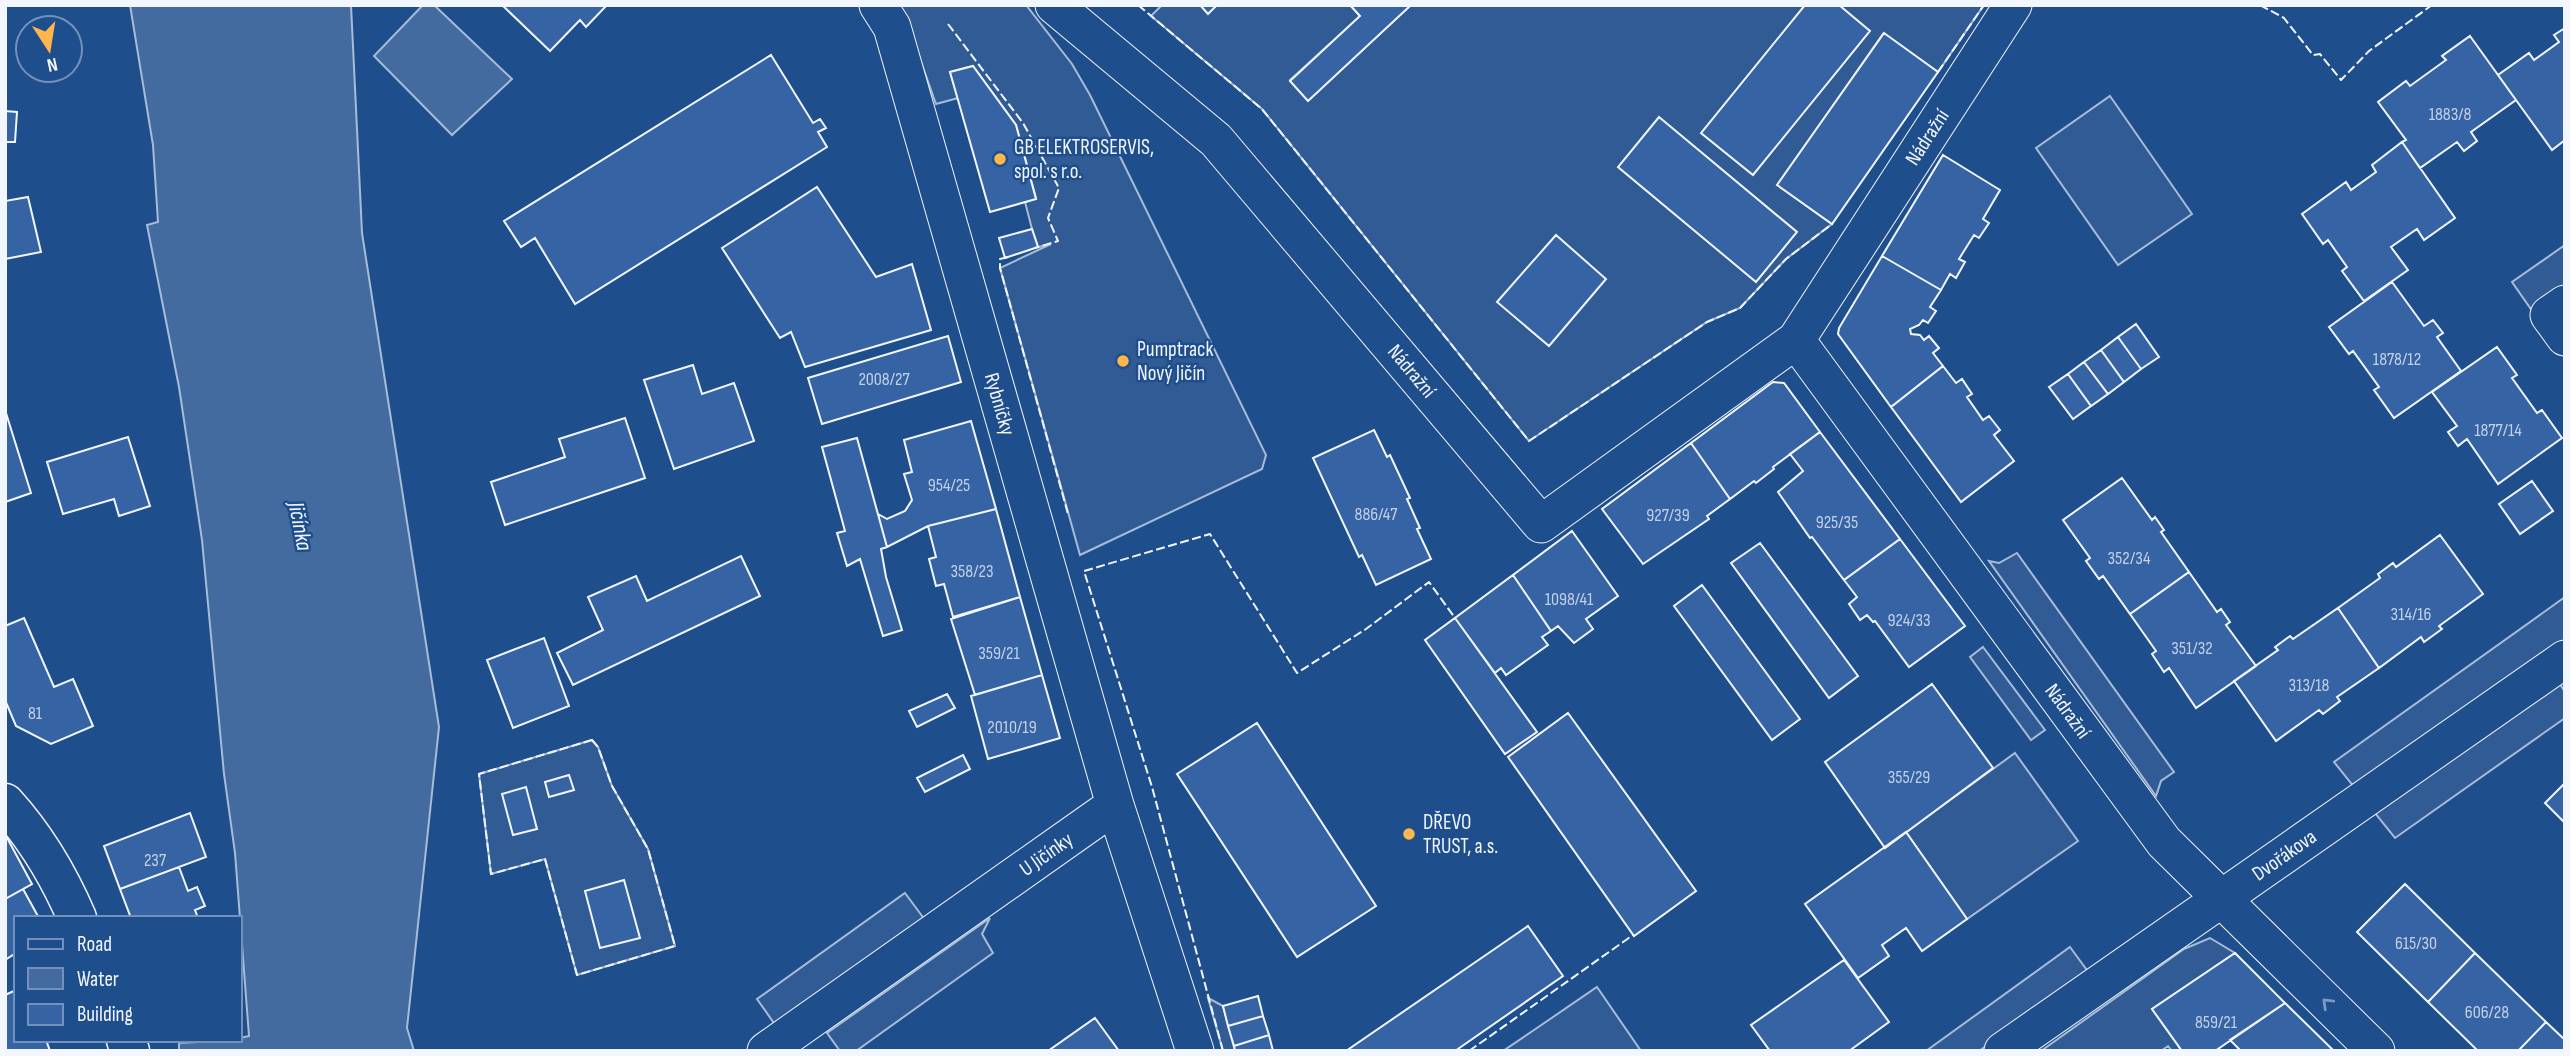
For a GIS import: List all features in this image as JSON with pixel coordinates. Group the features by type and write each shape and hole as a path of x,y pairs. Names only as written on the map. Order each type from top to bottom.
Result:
{"street":[{"name":"Rybníčky","path":"878,5 892,27 1115,806"},
{"name":"Nádražní","path":"1054,5 1216,140 1541,524 1796,340 2013,5"},
{"path":"2565,304 2549,315 2565,337"},
{"name":"Nádražní","path":"1796,340 2164,842 2376,1051"},
{"name":"Dvořákova","path":"2003,1051 2565,659"},
{"path":"5,803 41,849 63,886 76,916"},
{"name":"U Jičínky","path":"766,1051 1115,806"},
{"path":"1115,806 1195,1051"}],"shaded area":[{"name":"Pumptrack Nový Jičín","path":"896,5 1026,5 1072,64 1090,95 1266,455 1262,469 1080,555 1000,268 1051,244 1038,247 1032,229 1025,202 1036,198 1016,125 973,66 950,72 958,98 936,104 909,28"},
{"path":"1162,5 1200,5 1208,13 1217,5 1350,5 1360,16 1290,80 1308,100 1411,5 1984,5 1938,72 1883,34 1778,185 1832,224 1786,259 1740,308 1707,322 1529,441 1262,109 1151,16"},
{"path":"2110,96 2192,214 2118,265 2036,148"},
{"path":"2565,245 2565,358 2512,282"},
{"path":"2017,553 2174,772 2161,781 2156,796 1989,561 1999,563"},
{"path":"2565,597 2565,681 2560,684 2565,692 2565,718 2395,838 2334,762"},
{"path":"1983,647 2045,730 2031,740 1970,657"},
{"path":"592,740 598,747 612,786 648,849 675,946 577,975 545,859 491,874 479,774"},
{"path":"2015,753 2078,841 1967,919 1906,832"},
{"path":"905,893 925,920 776,1026 757,999"},
{"path":"990,918 982,934 993,953 856,1051 840,1051 827,1033"},
{"path":"2210,938 2235,953 2152,1009 2182,1051 2172,1051 2168,1046 2161,1051 2041,1051 2184,949"},
{"path":"2070,947 2089,973 1979,1051 1926,1051"},
{"path":"1597,987 1641,1051 1503,1051 1534,1030"},
{"path":"1208,998 1223,1006 1235,1051 1223,1051"}],"water":[{"name":"Jičínka","path":"130,5 351,5 362,233 439,727 407,1028 414,1051 179,1051 179,1043 242,1042 242,1038 249,1036 242,916 240,916 235,853 224,774 202,540 179,387 147,225 158,222 153,145"},
{"path":"423,5 434,5 512,79 452,135 374,56"}],"building":[{"path":"502,5 607,5 586,27 580,20 550,51"},
{"path":"1200,5 1217,5 1208,14"},
{"path":"1350,5 1411,5 1308,101 1290,81 1360,16"},
{"path":"1805,5 1839,5 1870,31 1753,175 1701,133"},
{"path":"2565,28 2565,140 2552,150 2498,75 2529,53 2534,60 2559,42 2554,35"},
{"path":"1884,33 1938,72 1832,224 1777,185"},
{"path":"2470,36 2516,100 2471,132 2477,141 2464,151 2457,142 2420,168 2402,142 2406,140 2378,102 2406,81 2410,86 2446,60 2442,56"},
{"path":"771,55 813,123 820,119 826,128 818,132 827,147 575,304 535,238 521,247 504,221"},
{"name":"GB ELEKTROSERVIS, spol. s r.o.","path":"973,66 1016,125 1036,199 990,212 950,72"},
{"path":"5,111 17,112 15,142 5,142"},
{"path":"1659,117 1797,232 1756,282 1618,167"},
{"path":"2402,142 2455,218 2424,240 2417,229 2391,247 2408,270 2364,301 2342,271 2347,267 2328,240 2323,244 2302,214 2346,182 2351,190 2376,172 2372,165"},
{"path":"1943,155 2000,190 1983,219 1989,223 1979,238 1974,235 1959,259 1965,262 1956,278 1950,274 1941,290 1882,256"},
{"path":"817,187 876,277 912,264 931,330 805,367 791,332 780,338 722,248"},
{"path":"28,197 41,252 5,259 5,201"},
{"path":"1032,229 1038,247 1005,258 999,238"},
{"path":"1556,235 1606,279 1549,346 1497,302"},
{"path":"1882,256 1941,290 1930,307 1936,311 1928,323 1923,320 1910,329 1911,334 1920,335 1924,340 1929,336 1939,348 1933,353 1943,366 1891,407 1838,334"},
{"path":"2392,282 2424,326 2433,320 2443,333 2437,337 2461,371 2394,418 2374,390 2379,387 2353,351 2349,354 2329,327"},
{"path":"2136,324 2159,357 2141,369 2118,337"},
{"path":"948,336 961,382 822,424 808,378"},
{"path":"2118,337 2141,369 2124,382 2101,350"},
{"path":"2497,347 2517,375 2512,378 2537,413 2542,410 2562,438 2498,484 2467,439 2458,446 2448,432 2457,426 2432,392"},
{"path":"2101,350 2124,382 2108,394 2084,362"},
{"path":"2084,362 2108,394 2091,406 2068,374"},
{"path":"693,365 702,394 734,383 754,441 674,469 644,380"},
{"path":"1943,366 1956,383 1962,379 1972,394 1967,397 1983,420 1989,416 2000,430 1994,435 2014,461 1961,502 1891,407"},
{"path":"2068,374 2091,406 2073,419 2049,387"},
{"path":"1773,382 1784,383 1820,432 1756,483 1754,481 1730,499 1691,443"},
{"path":"5,413 31,493 5,502"},
{"path":"625,418 645,478 505,525 491,482 565,457 559,439"},
{"path":"971,421 996,509 928,526 887,547 878,514 887,519 905,511 912,500 904,474 912,472 904,440"},
{"path":"1374,430 1387,457 1390,455 1410,498 1407,499 1420,528 1417,529 1431,559 1376,585 1362,555 1359,557 1313,458"},
{"path":"1820,432 1900,539 1844,580 1778,492 1803,471 1790,454"},
{"path":"128,437 150,506 119,516 114,499 63,514 47,462"},
{"path":"857,438 887,547 881,549 886,577 902,630 883,636 860,559 847,566 837,533 845,531 822,447"},
{"path":"1691,443 1730,499 1707,516 1709,519 1643,564 1602,509"},
{"path":"2122,478 2152,520 2155,517 2164,530 2161,532 2189,572 2130,614 2103,576 2099,579 2086,561 2090,558 2063,520"},
{"path":"2532,481 2553,511 2520,534 2499,504"},
{"path":"996,509 1020,597 953,617 944,584 936,586 929,559 936,557 928,526"},
{"path":"1572,531 1618,596 1586,619 1593,629 1574,643 1558,626 1551,631 1513,575"},
{"path":"2440,535 2483,594 2439,626 2442,629 2424,642 2421,637 2379,668 2338,608 2380,578 2378,574 2393,563 2396,567"},
{"path":"1900,539 1965,626 1909,667 1875,621 1867,615 1860,620 1849,604 1857,597 1844,580"},
{"path":"1760,543 1858,676 1829,698 1731,563"},
{"path":"741,556 760,596 573,685 557,653 603,630 588,597 636,576 647,601"},
{"path":"2189,572 2217,612 2221,609 2230,622 2226,625 2256,666 2196,708 2169,668 2164,672 2152,654 2156,651 2130,614"},
{"path":"1513,575 1551,631 1542,637 1548,645 1506,675 1501,668 1495,673 1455,618"},
{"path":"1702,585 1800,719 1772,740 1674,606"},
{"path":"1020,597 1042,675 975,695 951,619"},
{"path":"2338,608 2379,668 2337,697 2340,701 2323,714 2319,710 2276,741 2234,681 2278,650 2275,647 2290,636 2293,639"},
{"path":"24,618 54,687 73,679 93,726 51,744 16,726 5,700 5,626"},
{"path":"1455,618 1537,732 1505,754 1425,640"},
{"path":"544,638 569,706 513,728 487,660"},
{"path":"1042,675 1060,738 988,759 971,696"},
{"path":"1932,684 1993,768 1885,848 1825,762"},
{"path":"947,694 955,708 917,727 909,711"},
{"path":"1568,713 1696,891 1634,936 1508,757"},
{"path":"1257,723 1376,906 1297,957 1177,774"},
{"path":"963,755 970,769 925,792 917,778"},
{"path":"569,775 574,790 549,797 545,782"},
{"path":"2565,783 2565,823 2545,803"},
{"path":"526,787 537,829 513,835 502,794"},
{"path":"190,813 206,857 120,889 104,846"},
{"path":"1906,832 1967,919 1922,951 1906,928 1882,945 1889,956 1858,978 1805,904"},
{"path":"5,834 32,884 5,899"},
{"path":"179,867 188,891 197,887 205,906 195,910 197,916 130,916 120,889"},
{"path":"624,880 640,938 600,948 585,891"},
{"path":"2405,884 2475,953 2428,1002 2357,932"},
{"path":"23,889 38,916 14,916 14,954 5,960 5,899"},
{"path":"1528,926 1563,976 1455,1051 1346,1051"},
{"path":"2235,953 2285,1003 2215,1051 2182,1051 2152,1009"},
{"path":"2475,953 2546,1022 2518,1051 2478,1051 2428,1002"},
{"path":"1844,960 1889,1022 1849,1051 1770,1051 1751,1025"},
{"path":"14,991 14,1042 47,1042 50,1051 5,1051 5,995"},
{"path":"1258,996 1263,1016 1228,1026 1223,1006"},
{"path":"2285,1003 2334,1051 2241,1051 2230,1040"},
{"path":"1263,1016 1269,1035 1234,1046 1228,1026"},
{"path":"1095,1018 1119,1051 1048,1051"},
{"path":"2546,1022 2565,1040 2565,1051 2518,1051"},
{"path":"1269,1035 1273,1051 1235,1051 1234,1046"}],"fence":[{"path":"1138,5 1262,109 1529,441 1707,322 1740,308 1786,259 1832,224"},
{"path":"1938,72 1984,5"},
{"path":"2260,5 2284,18 2313,55 2320,54 2341,80 2369,51 2432,5"},
{"path":"948,24 1023,123 1059,188 1048,218 1058,241 1035,248"},
{"path":"1008,257 1000,259 1000,268 1068,514"},
{"path":"1223,1051 1152,787 1084,571 1210,534 1297,673 1366,629 1429,582 1455,618"},
{"path":"592,740 598,747 612,786 648,849 675,946 577,975 545,859 491,874 479,774 592,740"},
{"path":"1469,1051 1633,935"}],"place":[{"name":"GB ELEKTROSERVIS, spol. s r.o.","path":"1000,159"},
{"name":"Pumptrack Nový Jičín","path":"1123,361"},
{"name":"DŘEVO TRUST, a.s.","path":"1409,834"}]}
